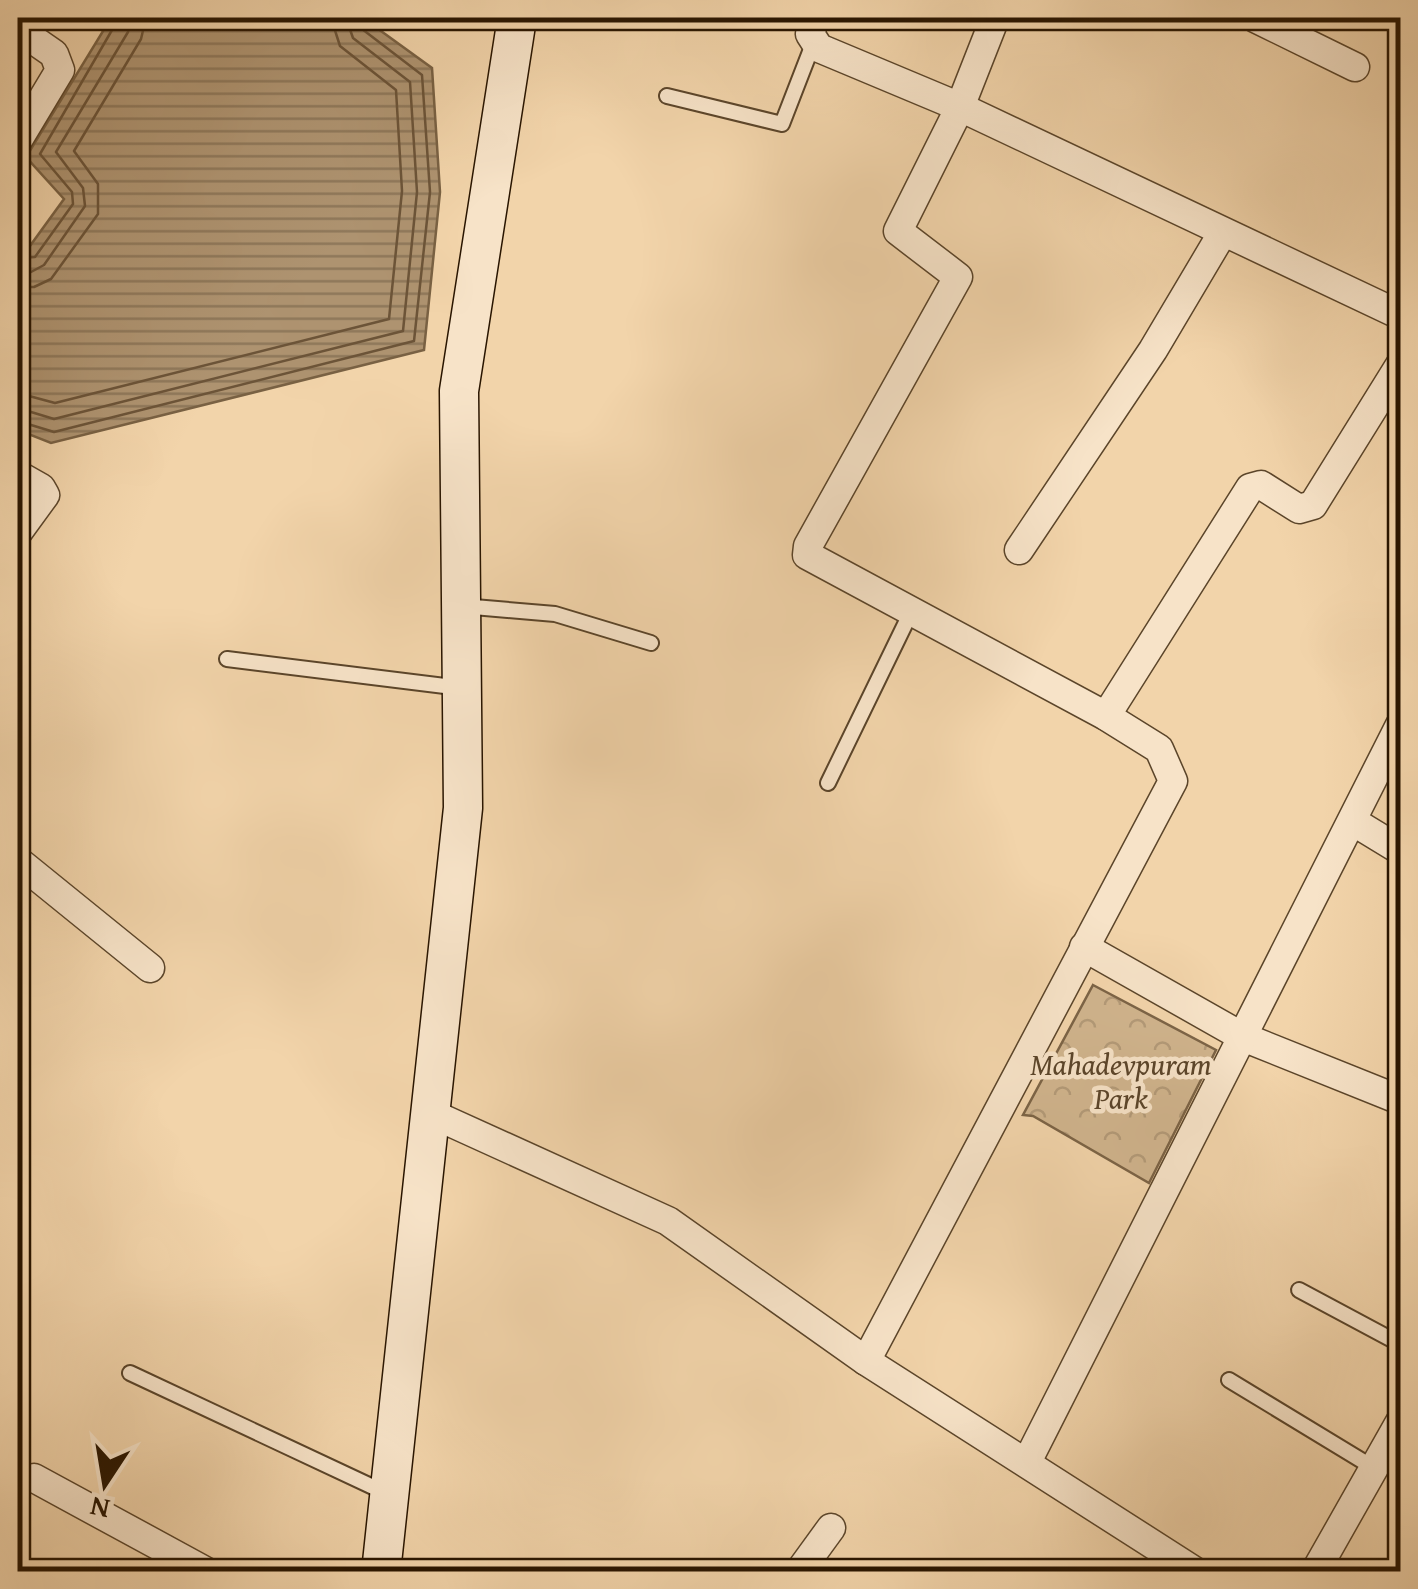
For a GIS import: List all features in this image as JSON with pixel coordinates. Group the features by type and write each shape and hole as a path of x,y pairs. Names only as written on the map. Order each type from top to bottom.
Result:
{"street":[{"path":"381,1572 463,808 459,391 517,18"},
{"path":"866,1361 1173,781 1158,749 1106,716 813,559 806,551 958,277 898,231 960,107 995,18"},
{"path":"1255,18 1355,67"},
{"path":"18,30 54,54 60,70 18,140"},
{"path":"814,30 960,107 1400,315"},
{"path":"1019,550 1152,350 1223,232"},
{"path":"1106,716 1250,488 1261,486 1308,510 1400,364"},
{"path":"18,475 41,488 45,495 18,532"},
{"path":"1027,1462 1400,725"},
{"path":"1354,822 1400,850"},
{"path":"18,860 150,968"},
{"path":"1084,947 1243,1037 1400,1100"},
{"path":"430,1113 668,1221 866,1361 1196,1572"},
{"path":"1315,1572 1400,1422"},
{"path":"34,1478 207,1572"},
{"path":"799,1572 832,1528"}],"lane":[{"path":"668,96 782,124 814,30"},
{"path":"461,606 555,614 652,643"},
{"path":"828,782 912,610"},
{"path":"227,659 462,688"},
{"path":"1299,1290 1400,1344"},
{"path":"130,1373 389,1494"},
{"path":"1229,1380 1374,1468"}],"green space":[{"name":"Mahadevpuram Park","path":"1093,985 1216,1050 1149,1183 1033,1116 1023,1115"}],"water":[{"path":"111,18 363,18 432,68 440,192 424,350 51,443 18,430 18,248 27,250 64,199 26,157"}]}
